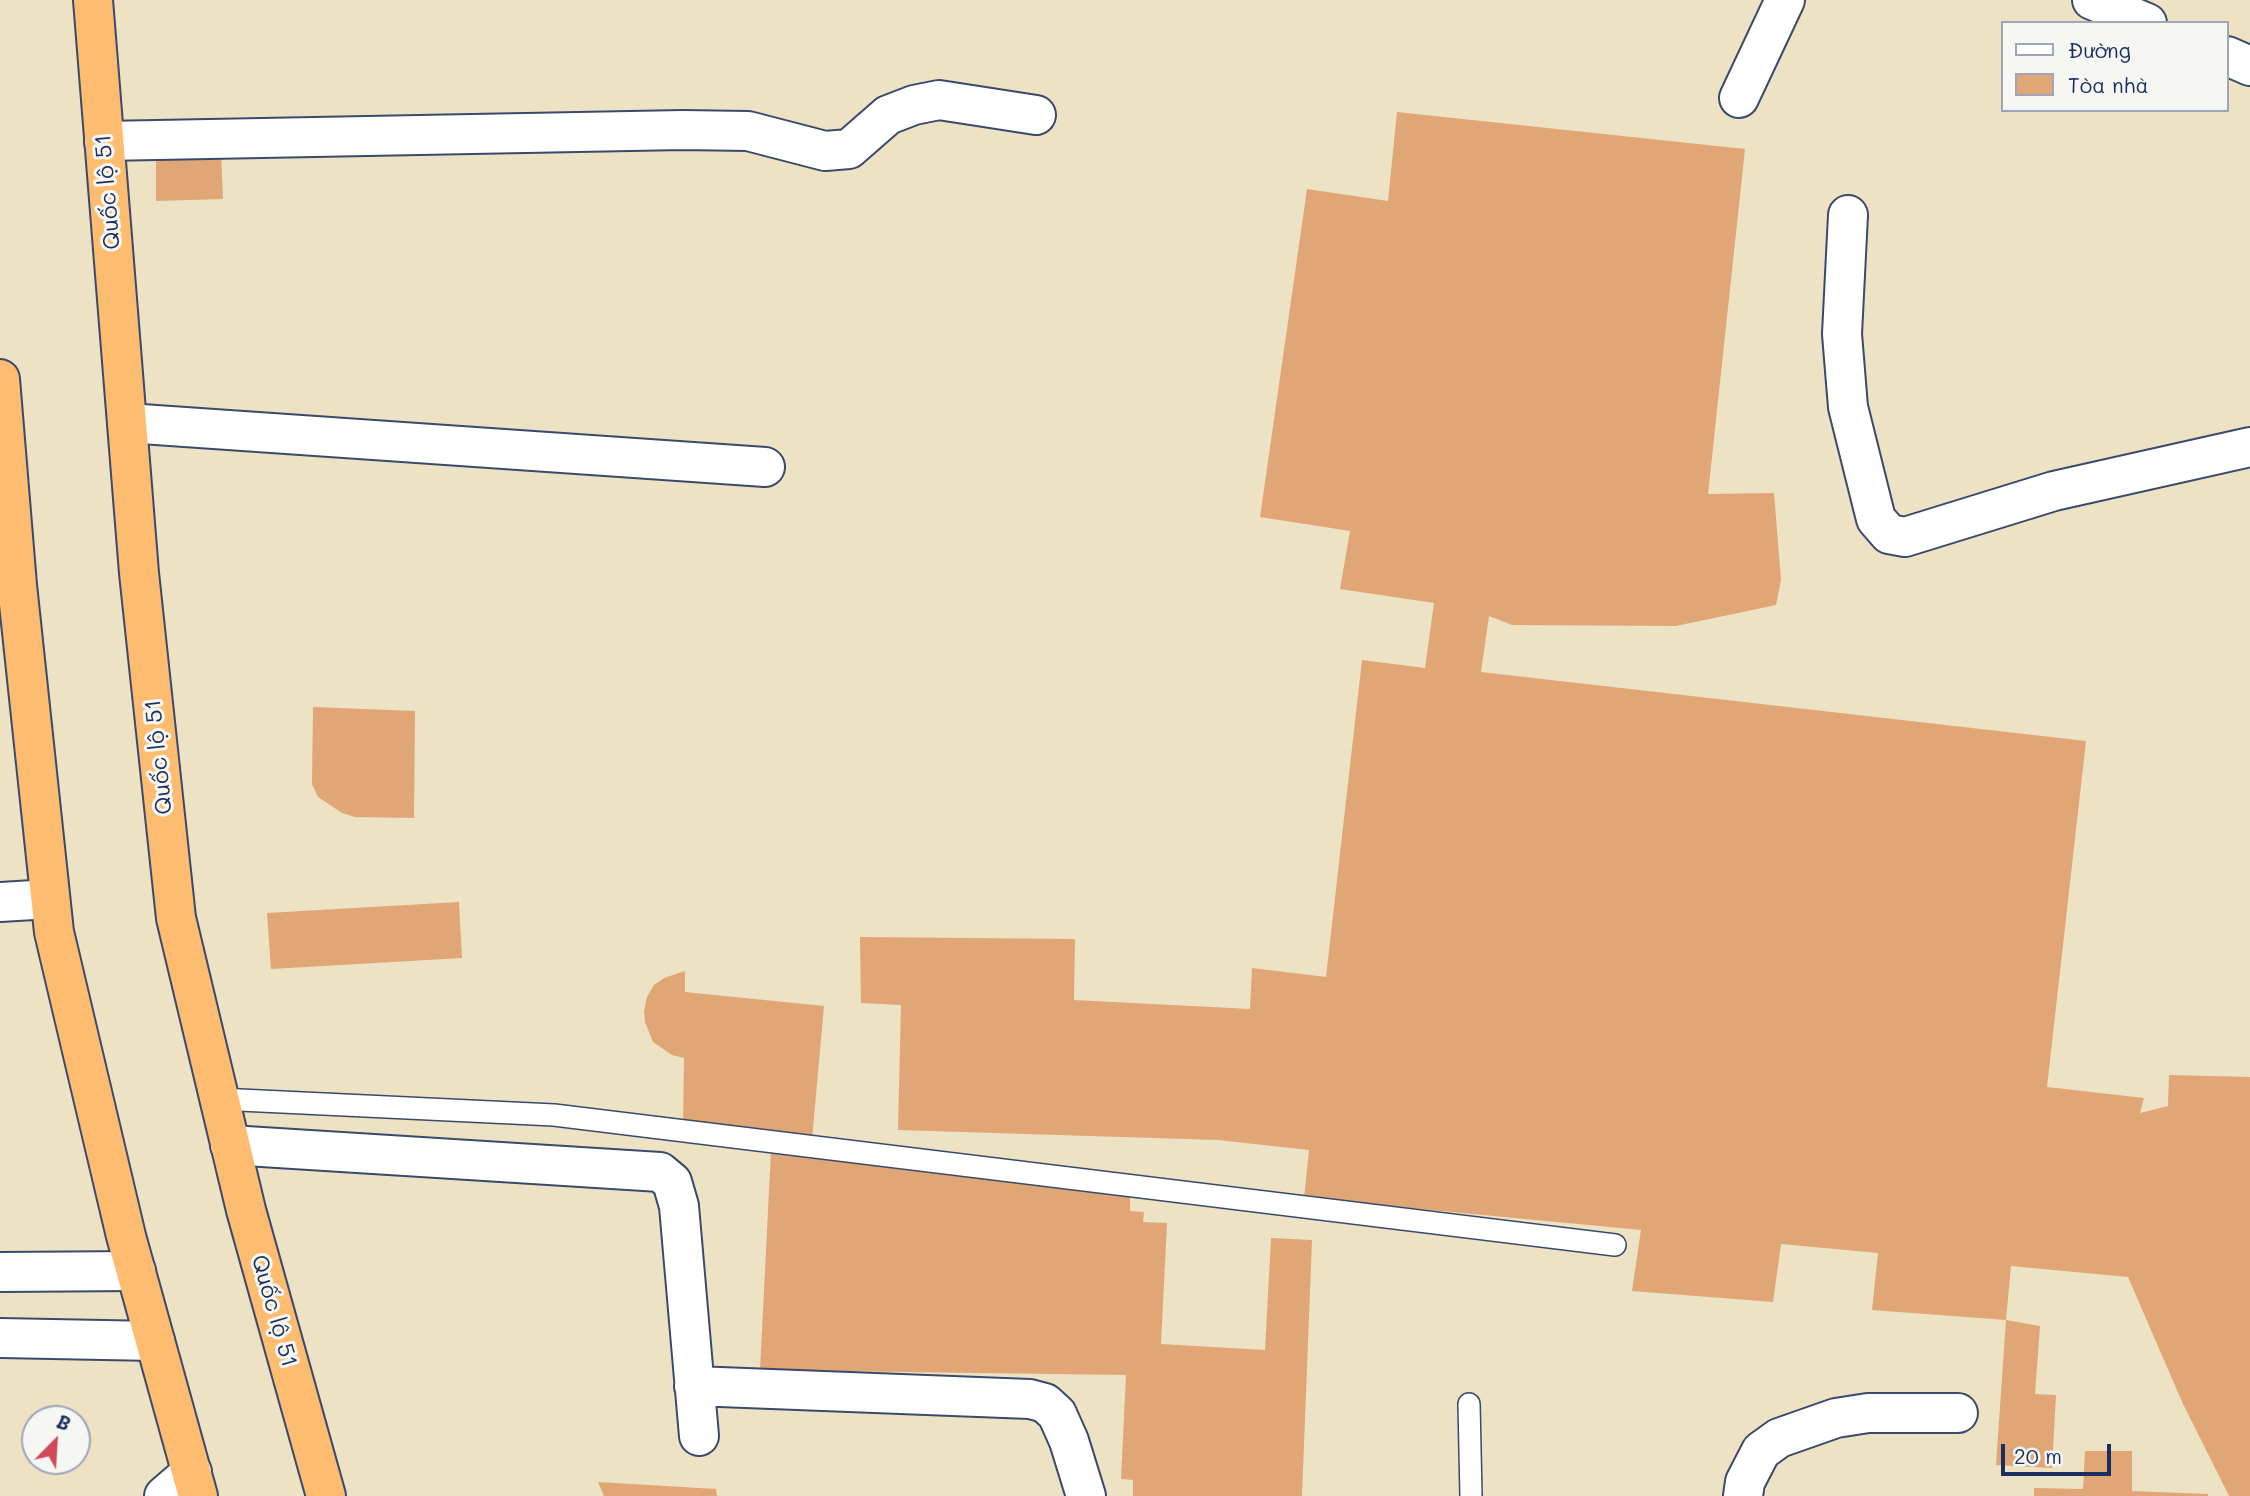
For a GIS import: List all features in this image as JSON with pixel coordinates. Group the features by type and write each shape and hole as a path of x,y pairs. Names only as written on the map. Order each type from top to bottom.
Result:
{"highway":[{"name":"Quốc lộ 51","path":"93,0 139,573 176,918 230,1145 326,1496"},
{"path":"0,379 17,585 54,932 155,1340 185,1488"}],"street":[{"path":"1739,98 1785,0"},
{"path":"2092,0 2142,21"},
{"path":"2229,57 2250,66"},
{"path":"104,141 684,130 748,131 825,151 849,149 888,115 914,105 939,100 1036,115"},
{"path":"1848,215 1842,334 1848,407 1875,519 1889,534 1905,537 2054,491 2250,447"},
{"path":"127,423 765,467"},
{"path":"0,902 50,899"},
{"path":"230,1145 660,1172 672,1182 679,1206 699,1436"},
{"path":"0,1272 136,1271"},
{"path":"0,1338 155,1340"},
{"path":"694,1385 1030,1399 1045,1403 1057,1414 1069,1441 1086,1496"},
{"path":"1743,1496 1745,1482 1761,1451 1779,1438 1836,1418 1868,1413 1958,1413"}],"lane":[{"path":"219,1099 555,1115 1615,1245"},
{"path":"1469,1404 1471,1496"}],"building":[{"path":"1397,112 1745,149 1708,494 1774,493 1781,580 1776,605 1676,626 1512,625 1489,616 1481,672 2086,741 2047,1087 2144,1098 2140,1113 2168,1106 2169,1075 2250,1077 2250,1496 2229,1496 2183,1404 2128,1277 2011,1266 2006,1320 1872,1310 1878,1253 1781,1244 1773,1302 1632,1291 1641,1230 1304,1198 1309,1150 1218,1140 898,1130 901,1005 861,1003 860,937 1075,939 1074,1000 1250,1009 1252,968 1326,977 1362,660 1425,668 1434,603 1340,589 1350,531 1260,517 1307,189 1388,201"},
{"path":"156,152 221,152 223,199 156,201"},
{"path":"313,707 415,711 414,818 355,817 342,813 318,797 312,784"},
{"path":"459,902 462,958 271,969 267,913"},
{"path":"685,971 685,992 824,1006 812,1139 683,1123 684,1058 672,1055 653,1042 645,1022 644,1011 647,997 654,985 664,978"},
{"path":"771,1151 1130,1194 1130,1211 1144,1212 1143,1222 1167,1223 1161,1344 1265,1350 1271,1238 1312,1240 1302,1496 1133,1496 1133,1480 1121,1479 1126,1375 760,1370"},
{"path":"2006,1320 2040,1326 2035,1394 2056,1395 2052,1468 1996,1465"},
{"path":"2085,1451 2132,1451 2132,1491 2208,1496 2034,1496 2034,1488 2083,1489"},
{"path":"598,1482 716,1489 717,1496 604,1496"}]}
